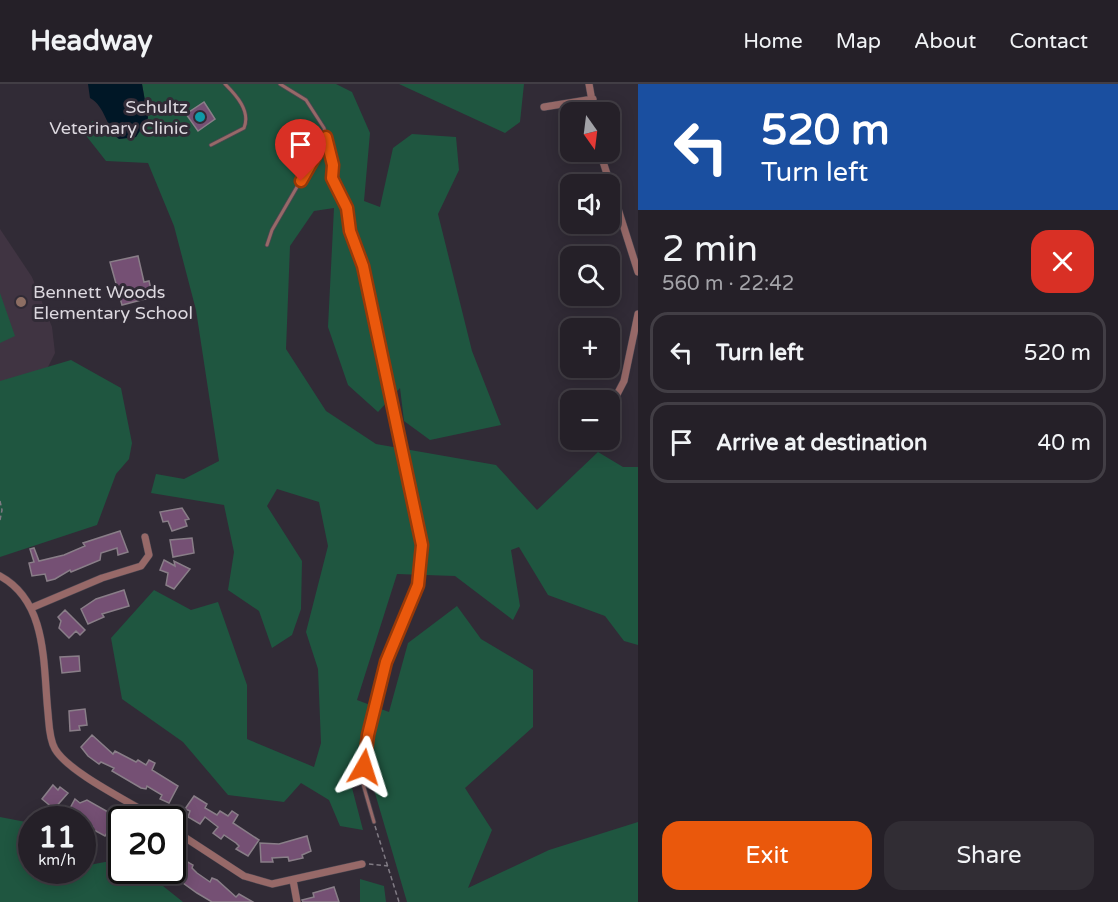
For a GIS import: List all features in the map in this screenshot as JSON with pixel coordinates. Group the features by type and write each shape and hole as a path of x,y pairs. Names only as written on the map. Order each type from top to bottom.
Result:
{"street":[{"path":"590,84 593,102"},
{"path":"544,107 593,99"},
{"path":"603,162 638,272"},
{"path":"619,390 624,381 638,314"},
{"path":"31,608 108,576 141,566 149,555 145,537"},
{"path":"0,576 21,591 31,608 41,645 49,728 54,748 73,767 136,806"},
{"path":"186,838 244,876 272,884 362,864"},
{"path":"293,880 297,902"}],"lane":[{"path":"212,145 244,128 246,123 241,102 225,84"},
{"path":"280,84 306,100 324,128 333,165 332,178 347,208 350,231 363,266 422,545 418,585 386,662 368,735 363,784 374,822"},
{"path":"267,245 272,230 326,137"}],"path":[{"path":"0,501 2,510 0,520"},
{"path":"374,822 399,902"},
{"path":"362,864 388,866"}],"shaded area":[{"name":"Bennett Woods Elementary School","path":"0,229 32,277 52,327 55,353 45,373 0,400"}],"green space":[{"path":"142,84 336,84 352,92 370,133 364,201 380,207 393,148 412,134 456,137 459,170 438,214 472,351 501,425 430,440 404,421 400,388 378,412 348,385 328,327 334,208 314,211 290,246 286,349 326,411 376,444 496,465 537,510 598,452 623,467 638,467 638,645 624,641 605,616 548,595 519,547 511,550 520,606 513,620 455,576 397,574 357,700 389,712 408,643 457,606 481,639 533,670 533,727 465,788 492,830 468,888 549,850 638,822 638,902 407,902 372,783 358,770 351,784 363,830 340,826 329,800 301,783 284,802 228,795 183,742 122,699 111,638 154,590 191,610 218,602 247,685 247,739 314,767 321,743 318,669 306,632 328,546 319,502 277,489 267,506 302,561 301,609 292,635 272,648 259,611 228,590 234,552 224,505 151,493 156,474 184,479 219,461 196,310 174,226 148,163 106,161 80,128 93,121 119,139 136,137 148,118"},
{"path":"399,84 524,84 520,122 505,133"},
{"path":"0,293 15,336 0,343"},
{"path":"71,360 121,388 132,443 129,459 116,474 97,525 0,557 0,381"},
{"path":"0,817 18,820 18,884 96,884 96,864 108,861 108,884 160,884 183,902 0,902"},
{"path":"360,879 384,886 386,902 360,902"}],"water":[{"path":"88,84 142,84 148,118 136,137 119,139 114,134 99,106 90,98"}],"building":[{"name":"Schultz Veterinary Clinic","path":"204,102 215,119 198,131 186,114"},
{"path":"138,256 144,282 149,281 153,297 122,305 110,262"},
{"path":"182,508 189,519 185,520 187,526 172,531 168,521 163,522 160,512"},
{"path":"120,531 128,552 118,555 117,548 101,553 100,560 47,581 45,574 32,576 29,563 34,562 30,549 34,548 39,561 64,555 85,546 83,543"},
{"path":"192,538 194,553 173,557 170,540"},
{"path":"164,560 175,566 174,561 190,569 174,589 166,585 168,573 160,570"},
{"path":"124,590 129,606 102,614 104,617 88,624 81,609 96,599"},
{"path":"65,610 85,630 80,635 76,631 69,638 59,628 61,621 58,617"},
{"path":"79,656 80,671 62,673 60,657"},
{"path":"85,709 87,725 79,726 80,730 70,731 69,711"},
{"path":"92,735 113,754 115,751 146,765 149,760 155,763 152,770 178,786 169,803 160,799 162,795 147,786 146,789 141,788 112,771 114,768 101,762 99,764 88,756 81,747"},
{"path":"53,785 58,790 60,787 68,793 57,806 50,806 42,799"},
{"path":"194,796 207,804 205,808 217,815 220,811 228,816 232,811 238,815 233,823 259,840 248,856 236,849 239,846 224,835 221,839 213,833 218,827 205,817 200,824 188,817 190,811 186,808"},
{"path":"75,799 80,803 87,800 108,812 108,834 105,836 96,831 96,806 71,806"},
{"path":"307,836 311,851 302,855 303,858 289,861 288,857 272,858 273,862 261,862 260,843 279,844"},
{"path":"186,861 210,882 212,878 217,880 236,897 239,894 253,902 212,902 184,884"},
{"path":"334,887 339,902 303,902 302,900 314,897 313,893"}],"place":[{"name":"Schultz Veterinary Clinic","path":"200,117"},
{"name":"Bennett Woods Elementary School","path":"21,302"}],"route":[{"path":"301,181 326,137 333,165 332,178 347,208 350,231 363,266 422,545 418,585 386,662 368,735 364,767"}]}
